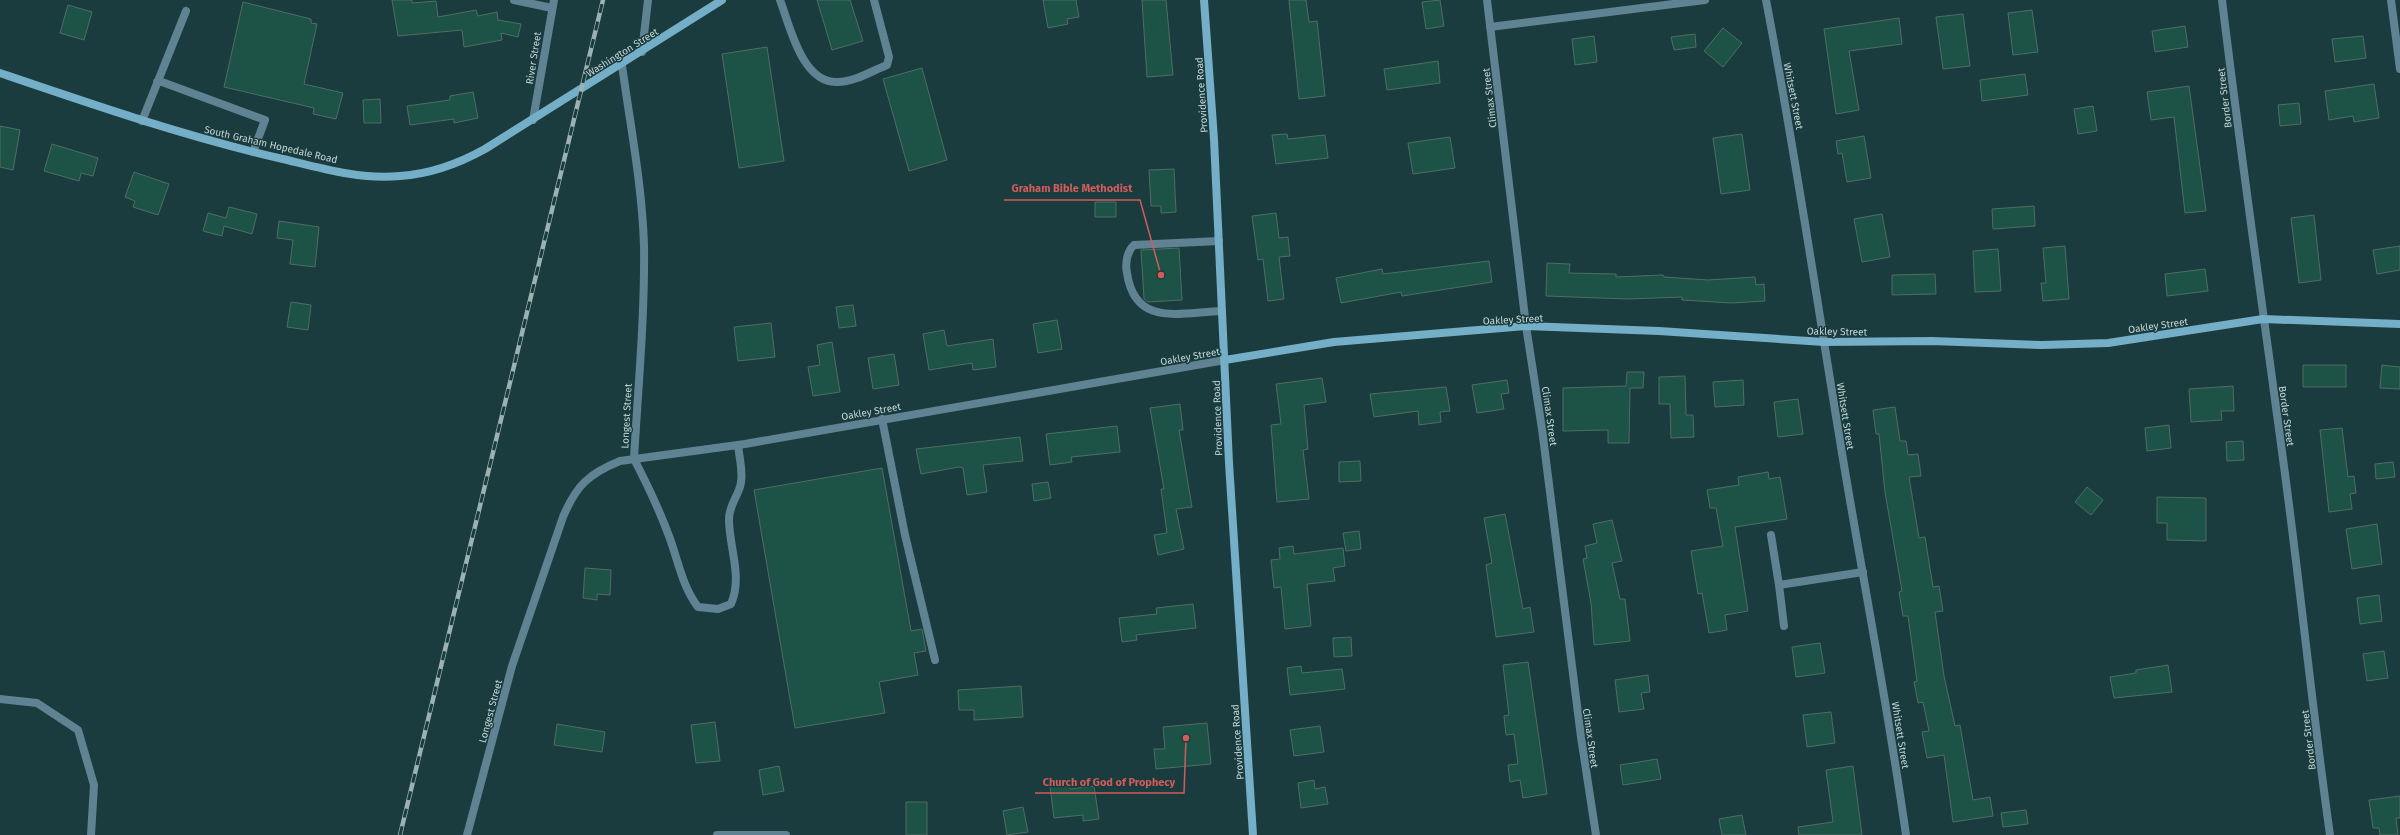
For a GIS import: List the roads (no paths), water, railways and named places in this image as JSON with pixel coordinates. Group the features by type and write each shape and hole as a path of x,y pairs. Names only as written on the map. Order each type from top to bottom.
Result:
{"street":[{"path":"514,0 553,4"},
{"path":"642,52 648,0"},
{"name":"Washington Street","path":"533,120 622,65 722,0"},
{"path":"780,0 803,62 817,77 837,83 887,65 890,56 874,0"},
{"name":"Providence Road","path":"1204,0 1219,241 1229,463 1253,835"},
{"name":"Climax Street","path":"1487,0 1526,326 1542,429 1580,737 1596,835"},
{"path":"1490,27 1705,0"},
{"name":"Whitsett Street","path":"1766,0 1791,127 1824,342 1862,572 1895,755 1906,835"},
{"name":"Border Street","path":"2222,0 2263,319 2285,475 2303,635 2330,835"},
{"path":"2391,0 2400,69"},
{"name":"River Street","path":"533,120 553,4"},
{"path":"142,121 186,11"},
{"name":"Longest Street","path":"467,835 512,666 571,498 589,477 601,469 620,461 634,459 644,289 644,244 641,198 622,65"},
{"name":"South Graham Hopedale Road","path":"0,74 142,121 253,152 321,168 362,175 398,177 426,173 465,160 533,120"},
{"path":"158,82 162,82 264,120 253,152"},
{"path":"1219,241 1134,245 1128,254 1126,270 1131,292 1136,301 1149,311 1166,313 1222,311"},
{"name":"Oakley Street","path":"634,459 738,445 1334,342 1526,326 1659,331 1824,342 1932,341 2042,345 2108,343 2263,319 2400,324"},
{"path":"882,419 905,534 935,660"},
{"path":"634,459 660,512 678,560 687,593 698,607 718,609 731,604 736,592 735,563 729,521 733,499 742,481 738,445"},
{"path":"1771,535 1784,626"},
{"path":"1779,585 1862,572"},
{"path":"0,699 37,703 78,730 94,785 91,835"},
{"path":"720,835 786,835"}],"railway":[{"path":"400,835 603,0"}],"place":[{"name":"Graham Bible Methodist","path":"1161,275"},
{"name":"Church of God of Prophecy","path":"1186,738"}]}
